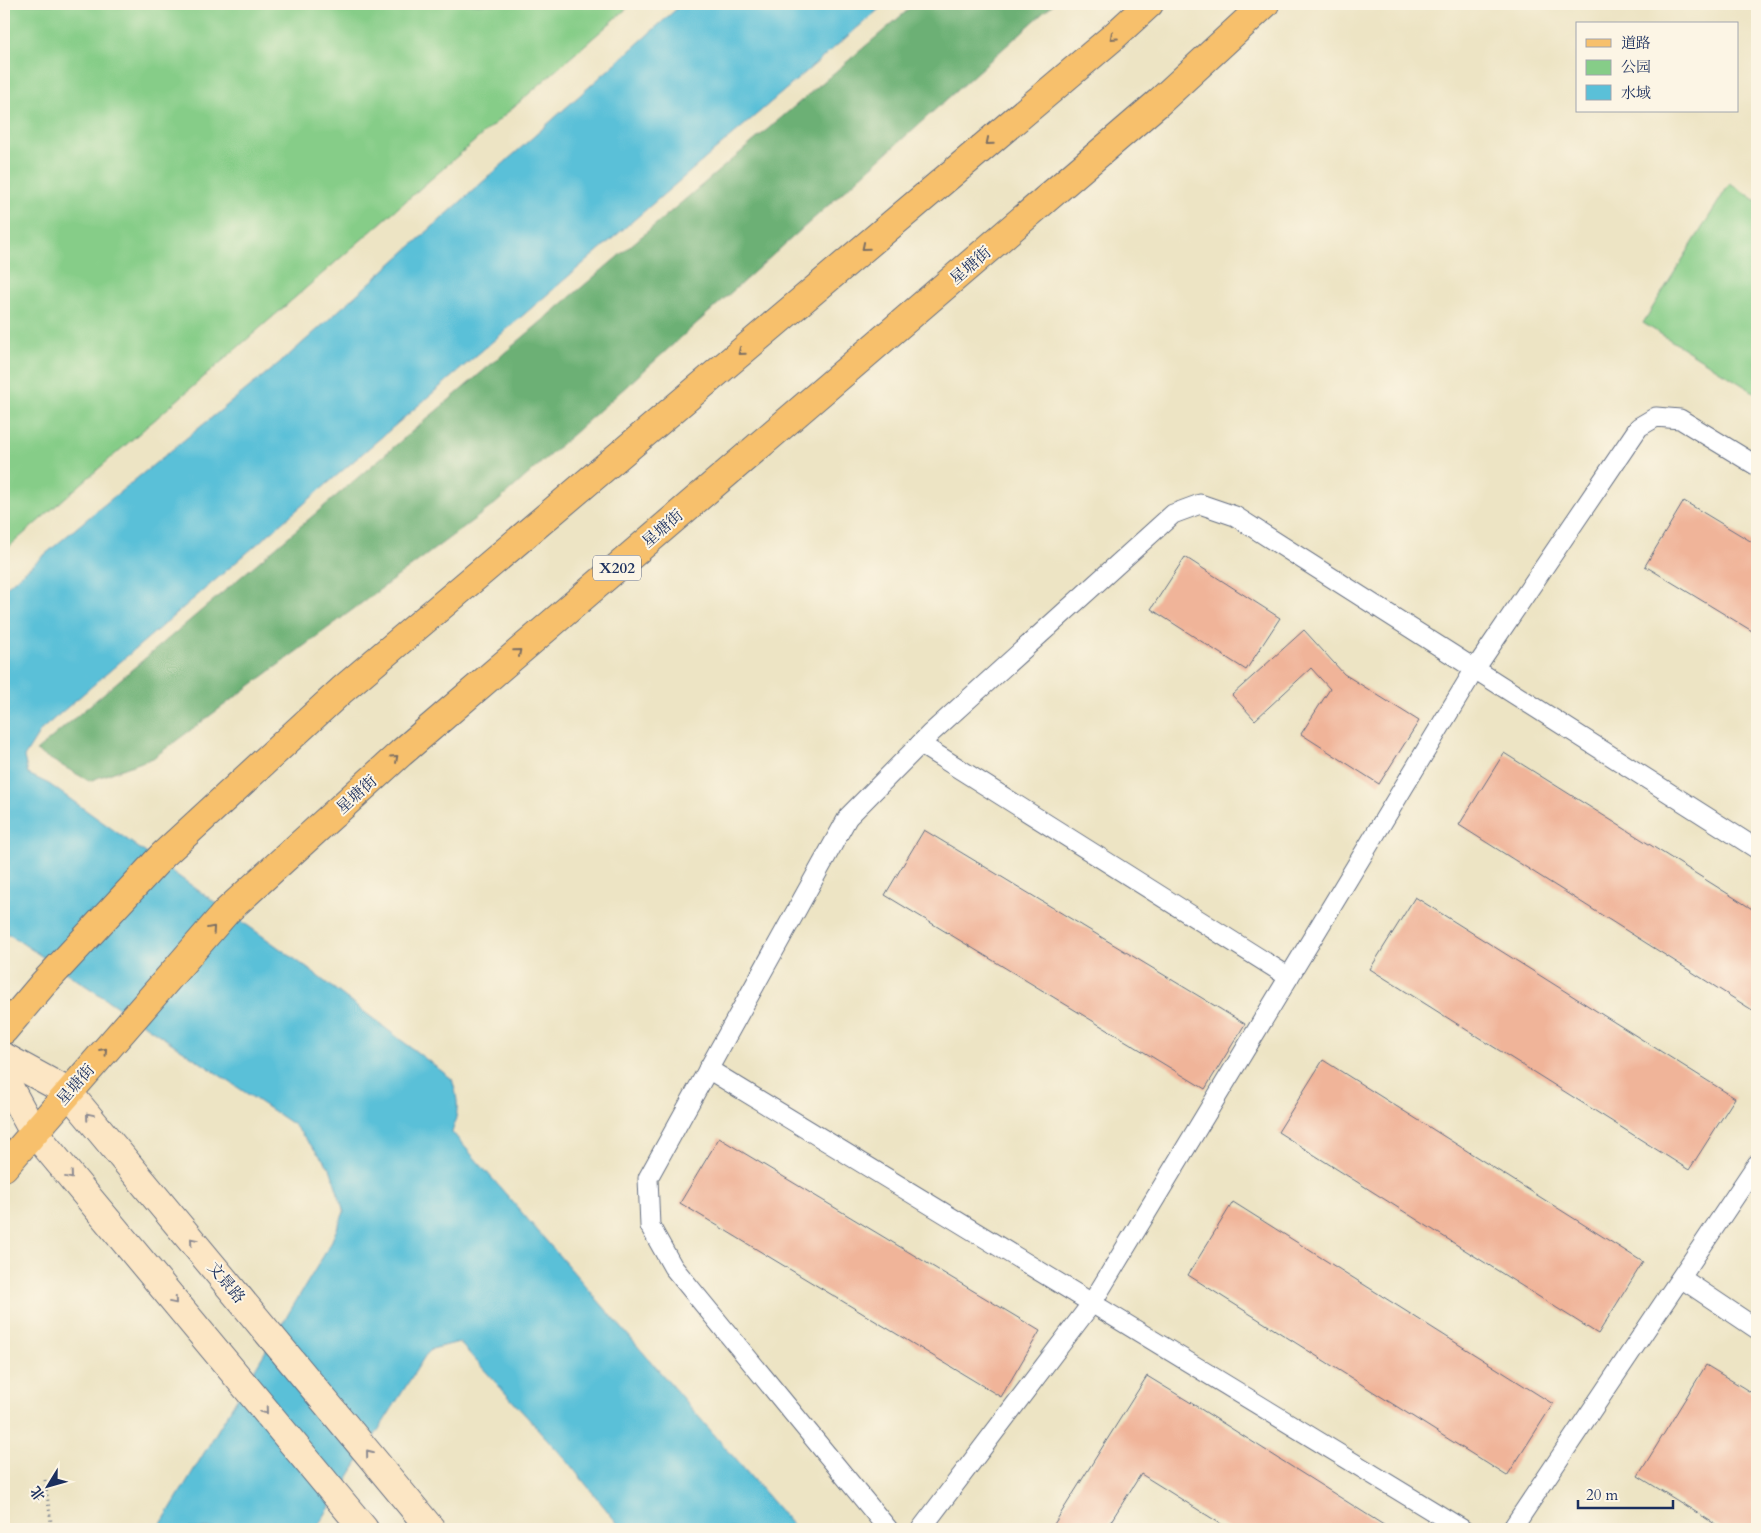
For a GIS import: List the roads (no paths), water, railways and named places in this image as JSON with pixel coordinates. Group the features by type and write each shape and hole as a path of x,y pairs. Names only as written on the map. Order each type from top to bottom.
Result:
{"main road":[{"path":"4,1030 43,984 163,855 342,690 1097,51 1149,4"},
{"name":"星塘街","path":"4,1167 33,1131 227,911 400,753 1158,103 1265,4"},
{"name":"文景路","path":"4,1057 68,1092 431,1529"},
{"path":"4,1078 33,1131 362,1527"}],"lane":[{"path":"921,1529 1092,1303 1475,669 1638,427 1656,417 1680,419 1757,466"},
{"path":"888,1529 673,1267 650,1226 648,1178 848,817 920,744 1173,514 1200,504 1235,516 1757,849"},
{"path":"920,744 1289,978"},
{"path":"708,1069 1462,1529"},
{"path":"1512,1529 1757,1164"},
{"path":"1681,1278 1757,1328"}],"water":[{"path":"682,4 885,4 41,730 24,757 28,774 49,784 303,965 452,1079 457,1106 452,1132 796,1529 622,1529 567,1461 459,1342 432,1349 425,1356 316,1529 158,1529 330,1245 344,1212 330,1168 294,1125 4,931 4,589 94,513 289,355"}]}
